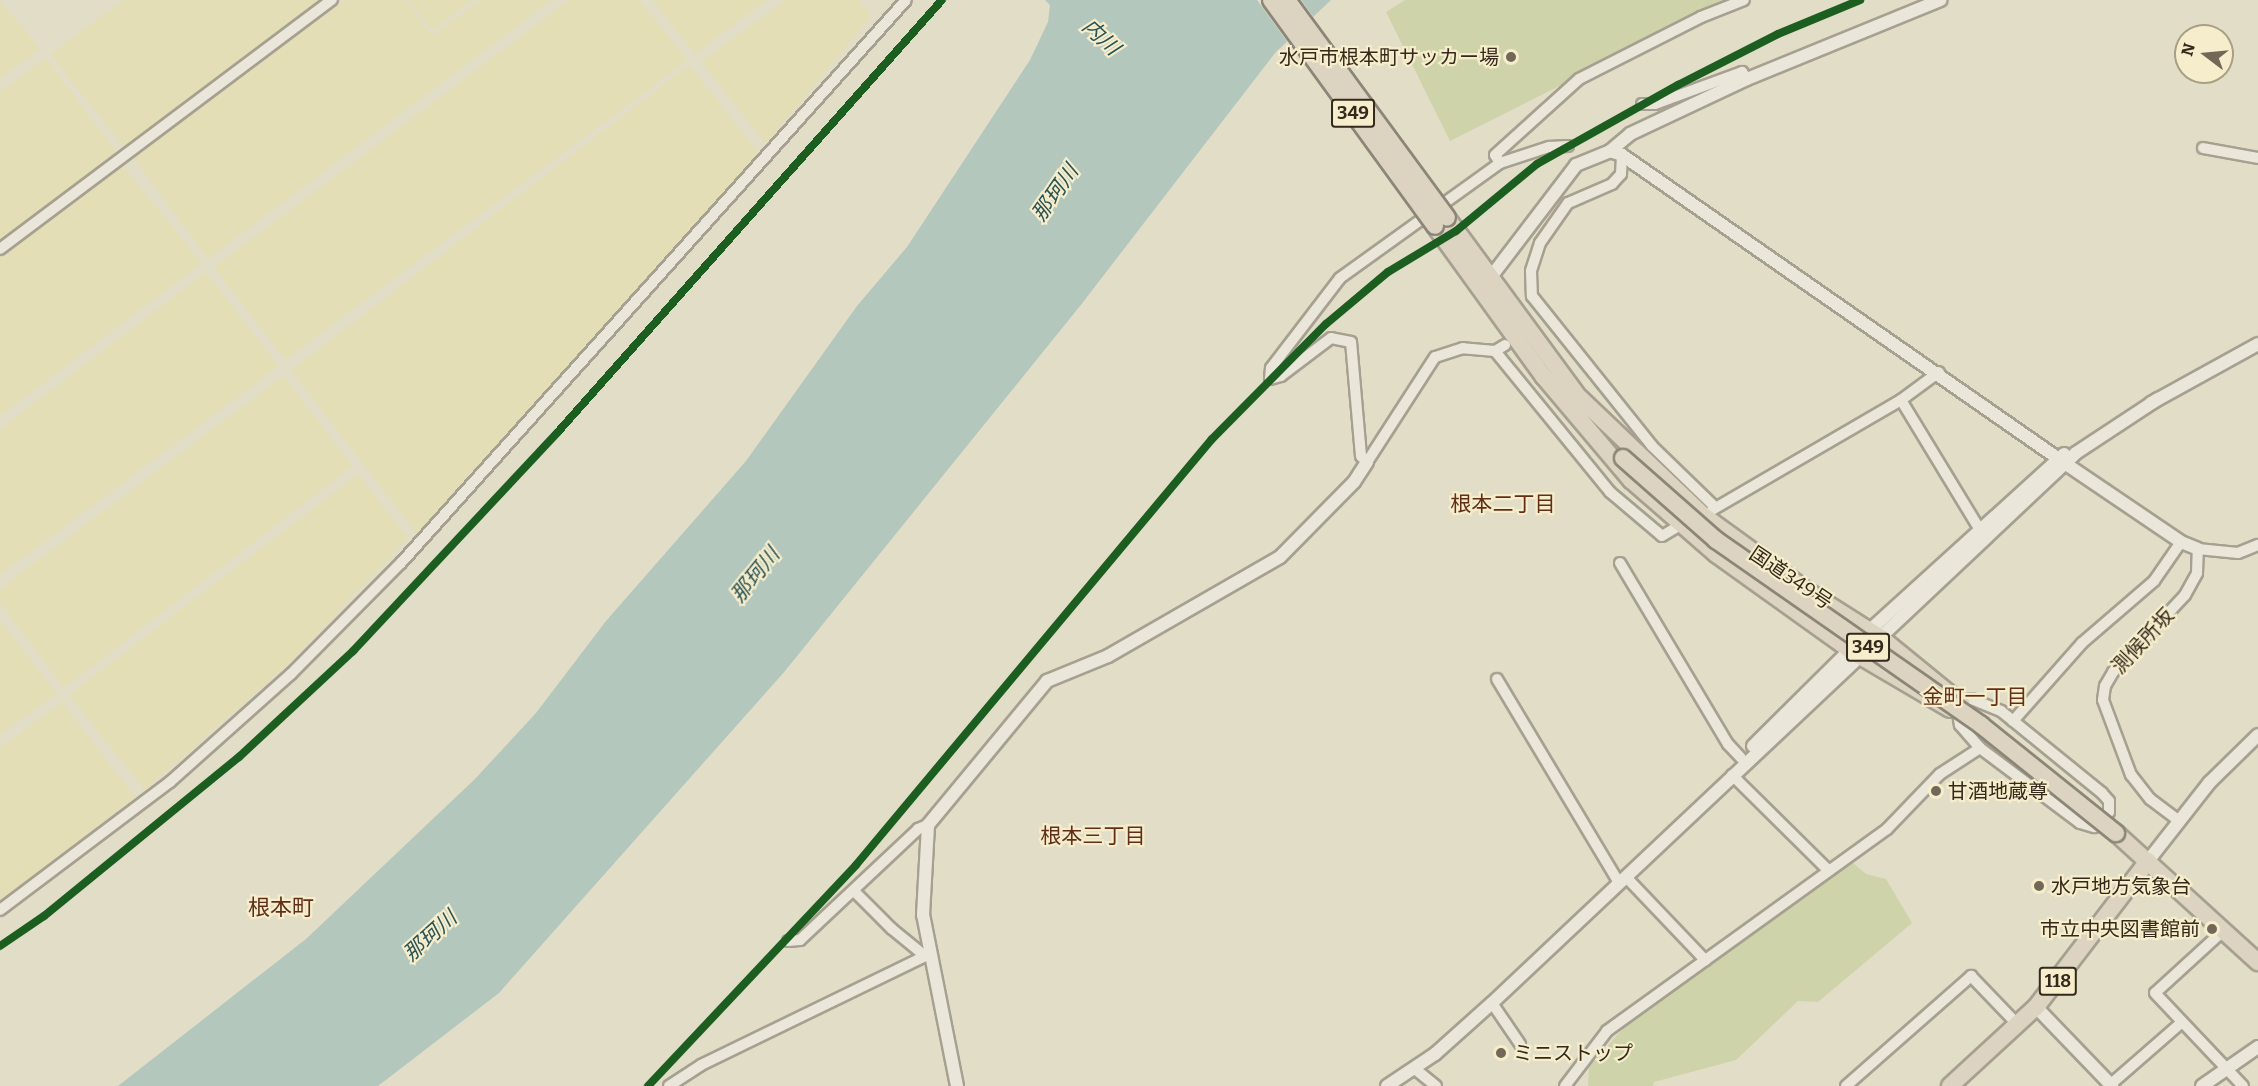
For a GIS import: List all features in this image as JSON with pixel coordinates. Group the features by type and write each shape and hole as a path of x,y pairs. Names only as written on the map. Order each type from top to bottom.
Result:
{"highway":[{"name":"国道349号","path":"1271,0 1441,222"},
{"name":"国道349号","path":"1287,0 1484,284 1575,403 1630,480 1680,525 1855,653 1919,694 1959,707"},
{"name":"国道349号","path":"1575,403 1623,458 1716,540 1981,724 2116,833 2258,962"},
{"name":"国道349号","path":"1575,403 1810,593 1876,634 1959,707 2094,811"},
{"name":"118","path":"1950,1086 2036,1007 2148,861"}],"street":[{"path":"0,249 332,0"},
{"path":"0,910 170,782 291,674 401,563 906,0"},
{"path":"1500,163 1495,156 1579,79 1701,17 1744,0"},
{"path":"1484,284 1576,165 1616,153 1630,134 1747,79 1941,0"},
{"path":"1641,104 1655,104 1742,72 1747,79"},
{"path":"1367,462 1361,456 1351,342 1331,338 1281,376 1270,379 1271,368 1340,278 1500,163 1549,147 1568,146"},
{"path":"2203,148 2258,158"},
{"path":"1616,153 1621,174 1612,184 1568,203 1540,243 1531,270 1533,296 1541,319 1710,512 1901,400 1940,372"},
{"path":"1616,153 1940,372 2062,461 2181,542 2198,549 2238,553 2258,545"},
{"path":"1876,634 1980,530 2062,461 2158,399 2258,344"},
{"path":"788,941 800,940 918,829 928,825 1047,681 1108,656 1280,557 1354,482 1435,357 1463,348 1500,348 1610,492 1662,536 1680,525"},
{"path":"1901,400 1980,530"},
{"path":"1678,828 1741,758 2062,461"},
{"path":"2013,721 2082,644 2154,581 2181,542"},
{"name":"測候所坂","path":"2178,820 2150,799 2131,775 2103,700 2113,672 2185,596 2198,573 2198,549"},
{"path":"1620,563 1728,744 1741,758"},
{"path":"1387,1086 1415,1069 1492,1003 1678,828 1855,653"},
{"path":"1497,679 1623,880 1705,960"},
{"path":"1986,703 2013,721 2106,796 2109,812 2097,825 2080,823 1980,748 1960,724 1959,707 1986,703"},
{"path":"2148,861 2178,820 2258,735"},
{"path":"1565,1086 1607,1031 1887,830 1940,774 1980,748"},
{"path":"1732,775 1829,871"},
{"path":"928,825 923,915 927,955 957,1086"},
{"path":"854,891 892,929 927,955"},
{"path":"2224,930 2156,993 2243,1086"},
{"path":"669,1086 701,1065 927,955"},
{"path":"1846,1086 1971,976 2018,1025"},
{"path":"1492,1003 1520,1044"},
{"path":"2036,1007 2111,1085 2182,1022"},
{"path":"2202,1086 2258,1047"},
{"path":"1415,1069 1436,1086"}],"shaded area":[{"path":"124,0 322,0 126,150 50,54"},
{"path":"345,0 405,0 432,36 481,0 552,0 208,259 133,157"},
{"path":"408,0 472,0 432,31"},
{"path":"569,0 639,0 688,60 285,360 214,267"},
{"path":"652,0 767,0 695,54"},
{"path":"785,0 859,0 871,16 766,144 701,62"},
{"path":"0,1 40,49 0,79"},
{"path":"46,58 118,154 0,243 0,92"},
{"path":"689,65 761,155 419,537 291,370"},
{"path":"122,165 202,263 0,416 0,257"},
{"path":"206,272 279,366 0,575 0,429"},
{"path":"283,376 353,466 64,688 0,603 0,589"},
{"path":"358,474 408,538 287,665 145,790 69,695"},
{"path":"0,620 57,693 0,735"},
{"path":"62,702 135,797 0,902 0,748"}],"green space":[{"name":"水戸市根本町サッカー場","path":"1405,0 1730,0 1450,141 1386,12"},
{"path":"1853,863 1866,874 1886,879 1912,923 1818,1002 1798,1001 1736,1060 1654,1082 1653,1086 1588,1086 1589,1067 1643,1006"}],"water":[{"path":"1045,0 1331,0 1275,53 1080,306 785,671 499,993 378,1086 118,1086 306,939 475,779 536,713 606,621 746,461 857,306 907,247 1030,60 1048,22 1050,5"}],"pier":[{"path":"1257,0 1301,0 1315,19 1289,44"}],"cycle path":[{"path":"0,946 44,916 239,757 353,651 557,433 942,0"},
{"path":"648,1086 856,865 1212,439 1326,324 1388,272 1456,231 1537,164 1678,85 1778,34 1860,0"}],"place":[{"name":"水戸市根本町サッカー場","path":"1511,57"},
{"name":"甘酒地蔵尊","path":"1936,791"},
{"name":"水戸地方気象台","path":"2039,886"},
{"name":"市立中央図書館前","path":"2212,929"},
{"name":"ミニストップ","path":"1501,1053"}],"district":[{"name":"根本二丁目","path":"1503,504"},
{"name":"金町一丁目","path":"1975,697"},
{"name":"根本三丁目","path":"1093,836"},
{"name":"根本町","path":"281,908"}],"water label":[{"name":"内川","path":"1101,37"},
{"name":"那珂川","path":"1055,193"},
{"name":"那珂川","path":"755,575"},
{"name":"那珂川","path":"430,936"}]}
